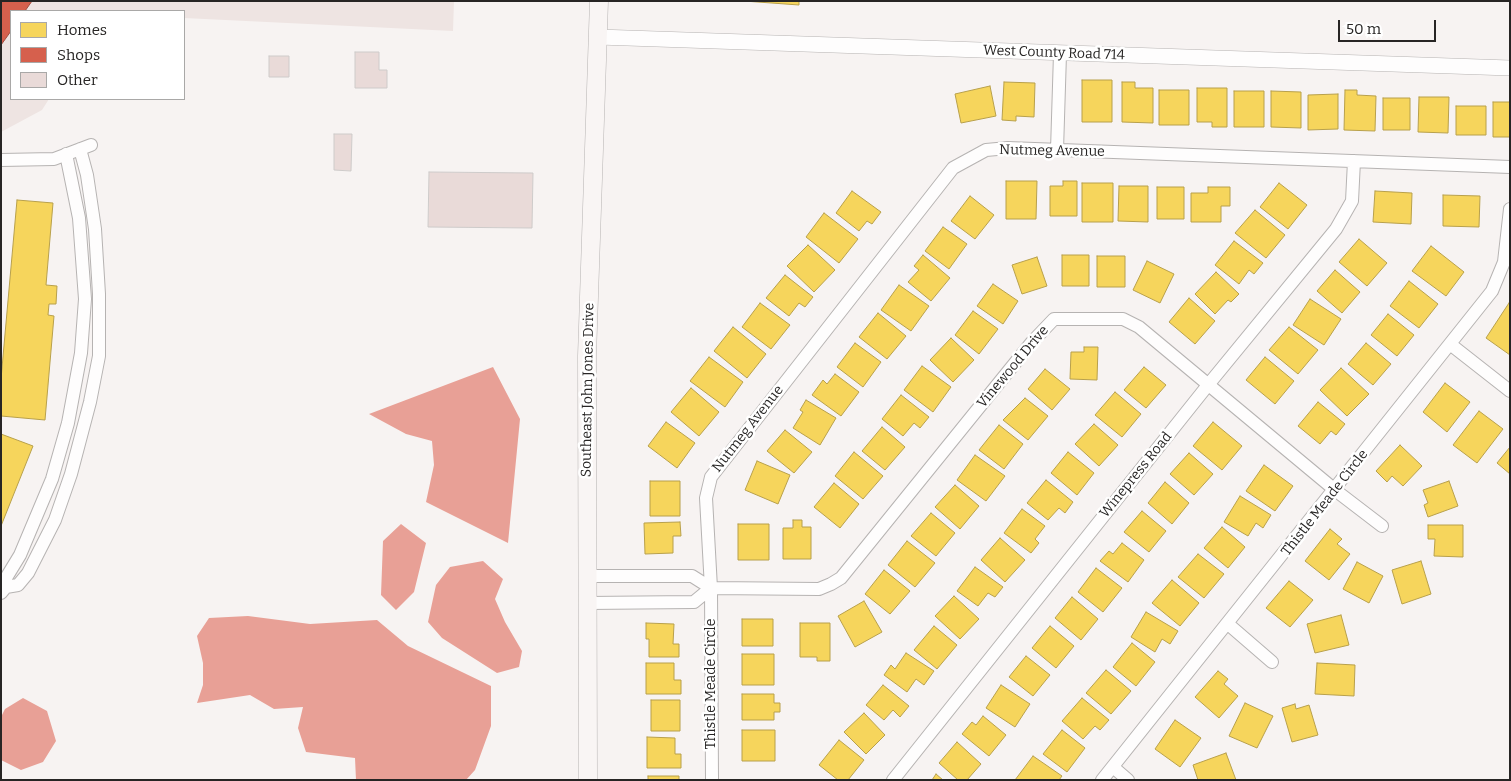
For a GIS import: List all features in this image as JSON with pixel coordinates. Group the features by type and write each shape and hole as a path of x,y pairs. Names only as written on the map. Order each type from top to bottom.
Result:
{"main road":[{"name":"Southeast John Jones Drive","path":"588,780 587,356 598,1"}],"street":[{"name":"West County Road 714","path":"598,37 1510,68"},
{"path":"1057,150 1060,54"},
{"path":"1,160 54,159 85,147 95,229 99,294 99,356 90,402 71,474 55,520 28,573 18,585 3,590"},
{"name":"Nutmeg Avenue","path":"711,588 706,498 710,477 947,176 959,164 986,150 1057,150 1510,167"},
{"path":"3,590 6,578 20,555 52,479 68,423 81,353 85,299 79,218 66,154"},
{"name":"Winepress Road","path":"893,780 1208,385 1336,230 1352,201 1354,162"},
{"name":"Thistle Meade Circle","path":"1102,780 1335,490 1495,284 1504,262 1510,209"},
{"name":"Vinewood Drive","path":"587,576 692,576 711,588 819,589 840,578 1032,342 1054,319 1123,319 1139,327 1335,490 1382,526"},
{"path":"1450,344 1510,391"},
{"path":"587,603 694,602 711,588"},
{"name":"Thistle Meade Circle","path":"711,588 712,780"},
{"path":"1228,624 1272,662"},
{"path":"1113,767 1128,780"}],"shaded area":[{"path":"1,1 454,1 453,31 185,18 185,10 10,10 10,100 48,100 42,110 1,132"},
{"path":"493,367 520,419 508,543 426,502 434,465 432,441 406,434 369,414"},
{"path":"401,524 426,543 414,592 396,610 381,595 383,541"},
{"path":"483,561 503,579 495,599 505,622 522,651 519,667 497,673 442,638 428,622 436,585 450,567"},
{"path":"248,616 310,624 377,620 408,646 491,686 491,726 475,770 466,780 356,780 355,758 306,752 298,728 303,707 274,709 250,695 197,703 203,685 203,663 197,636 209,618"},
{"path":"23,698 47,711 56,741 43,762 21,770 1,760 1,717 5,709"}],"building: Homes":[{"path":"744,1 799,1 799,5"},
{"path":"1082,80 1112,80 1112,122 1082,122"},
{"path":"1004,82 1035,83 1034,117 1016,116 1016,121 1002,120"},
{"path":"1122,82 1135,82 1135,88 1153,88 1153,123 1122,122"},
{"path":"990,86 996,116 961,123 955,94"},
{"path":"1197,88 1227,88 1227,127 1212,127 1212,122 1197,122"},
{"path":"1159,90 1189,90 1189,125 1159,125"},
{"path":"1345,90 1357,90 1357,95 1376,96 1375,131 1344,130"},
{"path":"1234,91 1264,91 1264,127 1234,127"},
{"path":"1271,91 1301,92 1301,128 1271,127"},
{"path":"1338,94 1338,129 1308,130 1308,95"},
{"path":"1419,97 1449,97 1448,133 1418,132"},
{"path":"1383,98 1410,98 1410,130 1383,130"},
{"path":"1493,102 1510,102 1510,137 1493,137"},
{"path":"1456,106 1486,106 1486,135 1456,135"},
{"path":"1006,181 1037,181 1036,219 1006,219"},
{"path":"1063,181 1077,181 1077,216 1050,216 1050,186 1063,186"},
{"path":"1082,183 1113,183 1113,222 1082,222"},
{"path":"1279,183 1307,205 1288,229 1260,207"},
{"path":"1119,186 1148,186 1148,222 1118,221"},
{"path":"1157,187 1184,187 1184,219 1157,219"},
{"path":"1208,187 1230,187 1230,206 1221,206 1221,222 1191,222 1191,193 1208,193"},
{"path":"852,191 881,212 872,224 867,221 859,231 836,213"},
{"path":"1375,191 1412,193 1411,224 1373,222"},
{"path":"1443,195 1480,196 1479,227 1443,226"},
{"path":"970,196 994,215 975,239 951,221"},
{"path":"17,200 53,203 46,285 57,286 56,304 49,304 48,315 54,316 45,420 1,416 1,379"},
{"path":"1255,210 1285,235 1266,258 1235,233"},
{"path":"824,213 858,239 839,263 806,237"},
{"path":"943,227 967,244 949,269 925,251"},
{"path":"1359,239 1387,263 1367,286 1339,262"},
{"path":"1234,241 1263,263 1254,274 1249,270 1239,284 1215,265"},
{"path":"808,245 835,270 814,292 787,266"},
{"path":"1431,246 1464,272 1446,296 1412,271"},
{"path":"923,255 950,278 931,301 908,282 919,270 914,266"},
{"path":"1062,255 1089,255 1089,286 1062,286"},
{"path":"1097,256 1125,256 1125,287 1097,287"},
{"path":"1037,257 1047,286 1022,294 1012,265"},
{"path":"1147,261 1174,274 1160,303 1133,290"},
{"path":"1335,270 1360,292 1342,313 1317,291"},
{"path":"1216,272 1239,294 1231,302 1228,300 1215,314 1195,294"},
{"path":"785,275 813,297 805,307 799,303 789,316 766,298"},
{"path":"1409,281 1438,304 1419,328 1390,306"},
{"path":"993,284 1018,301 1003,324 977,306"},
{"path":"899,285 929,306 911,331 881,310"},
{"path":"1189,298 1215,321 1195,344 1169,322"},
{"path":"1310,299 1341,319 1324,345 1293,325"},
{"path":"760,303 790,325 771,349 742,327"},
{"path":"1510,304 1510,355 1486,338"},
{"path":"973,311 998,329 979,354 955,335"},
{"path":"878,313 906,336 887,359 859,337"},
{"path":"1388,314 1414,335 1397,356 1371,335"},
{"path":"733,327 766,354 747,378 714,351"},
{"path":"1289,327 1318,350 1298,374 1269,350"},
{"path":"951,338 974,360 953,382 930,360"},
{"path":"855,343 881,362 863,387 837,367"},
{"path":"1366,343 1391,364 1373,385 1348,364"},
{"path":"1084,347 1098,347 1097,380 1070,379 1071,352 1084,352"},
{"path":"709,357 743,382 725,407 690,381"},
{"path":"1265,357 1294,381 1275,404 1246,380"},
{"path":"922,366 951,387 933,412 904,390"},
{"path":"1144,367 1166,385 1146,408 1124,390"},
{"path":"1341,368 1369,394 1347,416 1320,390"},
{"path":"1045,369 1070,389 1052,410 1028,389"},
{"path":"835,374 859,392 841,416 812,395 823,380 827,384"},
{"path":"1445,383 1470,402 1447,432 1423,412"},
{"path":"691,388 719,412 699,436 671,412"},
{"path":"1115,392 1141,414 1122,437 1095,415"},
{"path":"901,395 929,417 920,428 914,423 903,436 882,419"},
{"path":"1025,398 1048,416 1028,440 1003,420"},
{"path":"806,400 836,418 820,445 793,428 803,412 800,410"},
{"path":"1318,402 1345,424 1336,435 1331,431 1320,444 1298,426"},
{"path":"1479,411 1503,429 1477,463 1453,445"},
{"path":"666,422 695,443 677,468 648,446"},
{"path":"1213,422 1242,446 1222,470 1193,446"},
{"path":"1094,424 1118,445 1099,466 1075,444"},
{"path":"999,425 1023,444 1004,469 979,450"},
{"path":"882,427 905,447 885,470 862,451"},
{"path":"785,430 812,452 794,473 767,451"},
{"path":"1,434 33,446 1,526"},
{"path":"1400,445 1422,466 1403,486 1392,476 1387,482 1376,471"},
{"path":"1510,447 1510,474 1497,463"},
{"path":"854,452 883,476 863,499 835,476"},
{"path":"1068,452 1094,473 1077,495 1051,473"},
{"path":"1189,453 1213,474 1194,495 1170,474"},
{"path":"975,455 1005,476 986,501 957,480"},
{"path":"757,461 790,475 778,504 745,490"},
{"path":"1264,465 1293,486 1275,511 1246,491"},
{"path":"1046,480 1073,502 1065,513 1059,508 1048,520 1027,503"},
{"path":"650,481 680,481 680,516 650,516"},
{"path":"1449,481 1458,506 1428,517 1424,505 1428,503 1423,490"},
{"path":"1165,482 1189,503 1172,524 1148,503"},
{"path":"834,483 859,504 840,528 814,507"},
{"path":"955,485 979,506 960,529 935,507"},
{"path":"1240,496 1271,515 1263,528 1256,523 1248,536 1224,522"},
{"path":"1022,509 1045,526 1035,539 1039,543 1031,553 1004,533"},
{"path":"1142,511 1166,531 1149,552 1124,532"},
{"path":"931,513 955,533 936,556 911,536"},
{"path":"793,520 802,520 802,527 811,527 811,559 783,559 783,528 793,528"},
{"path":"680,522 681,536 673,536 673,553 645,554 644,523"},
{"path":"738,524 769,524 769,560 738,560"},
{"path":"1428,525 1463,525 1463,557 1434,556 1435,539 1428,539"},
{"path":"1222,527 1245,547 1228,568 1204,548"},
{"path":"1330,529 1342,539 1337,544 1350,554 1329,580 1305,561"},
{"path":"1000,538 1025,560 1005,582 981,560"},
{"path":"907,541 935,563 915,587 888,565"},
{"path":"1122,543 1144,560 1128,582 1100,561 1109,551 1113,554"},
{"path":"1198,554 1224,574 1204,598 1178,577"},
{"path":"1421,561 1431,594 1402,604 1392,570"},
{"path":"1357,562 1383,576 1369,603 1343,589"},
{"path":"975,567 1003,587 995,597 988,593 978,606 957,591"},
{"path":"1096,568 1122,588 1103,612 1078,592"},
{"path":"884,570 910,591 890,614 865,594"},
{"path":"1172,580 1199,603 1180,626 1152,603"},
{"path":"1289,581 1313,600 1290,627 1266,608"},
{"path":"954,596 979,619 960,639 935,616"},
{"path":"1072,597 1098,619 1081,640 1055,618"},
{"path":"864,601 882,632 855,647 838,616"},
{"path":"1146,612 1178,631 1170,644 1162,639 1155,652 1131,637"},
{"path":"1341,615 1349,645 1315,653 1307,624"},
{"path":"742,619 773,619 773,646 742,646"},
{"path":"646,623 674,624 673,644 679,644 679,657 649,657 649,639 646,639"},
{"path":"800,623 830,623 830,661 817,661 817,657 800,657"},
{"path":"934,626 957,645 937,669 914,650"},
{"path":"1050,626 1074,646 1056,668 1032,648"},
{"path":"1132,643 1155,662 1136,686 1113,667"},
{"path":"906,653 934,671 924,685 916,679 907,692 884,675 891,665 895,669"},
{"path":"742,654 774,654 774,685 742,685"},
{"path":"1026,656 1050,675 1033,696 1009,677"},
{"path":"646,663 674,663 674,680 681,680 681,694 646,694"},
{"path":"1317,663 1355,665 1354,696 1315,694"},
{"path":"1106,670 1131,691 1111,714 1086,693"},
{"path":"1218,671 1228,679 1224,684 1238,696 1219,718 1195,697"},
{"path":"883,685 909,706 900,717 893,710 884,720 866,705"},
{"path":"1001,685 1030,704 1015,727 986,708"},
{"path":"742,694 774,694 774,703 780,703 780,712 774,712 774,720 742,720"},
{"path":"1082,698 1109,720 1100,730 1095,726 1083,739 1062,721"},
{"path":"651,700 680,700 680,731 651,731"},
{"path":"1245,703 1273,716 1257,748 1229,736"},
{"path":"1295,704 1296,709 1309,705 1318,735 1292,742 1282,708"},
{"path":"864,713 885,735 866,754 844,732"},
{"path":"983,716 1006,735 989,756 962,734 972,722 976,725"},
{"path":"1175,720 1201,738 1180,767 1155,749"},
{"path":"742,730 775,730 775,761 742,761"},
{"path":"1062,730 1085,748 1067,772 1043,754"},
{"path":"647,737 675,738 675,754 681,754 681,768 647,768"},
{"path":"839,740 864,760 848,780 838,780 819,765"},
{"path":"957,742 981,764 967,780 958,780 939,763"},
{"path":"1226,753 1236,780 1198,780 1193,765"},
{"path":"1033,756 1062,776 1059,780 1015,780"},
{"path":"936,774 943,780 932,780"},
{"path":"648,776 679,776 679,780 648,780"}],"building: Shops":[{"path":"1,1 32,1 26,10 10,10 10,32 1,45"}],"building: Other":[{"path":"355,52 379,52 379,70 387,70 387,88 355,88"},
{"path":"269,56 289,56 289,77 269,77"},
{"path":"334,134 352,134 351,171 334,170"},
{"path":"429,172 533,173 532,228 428,227"}]}
